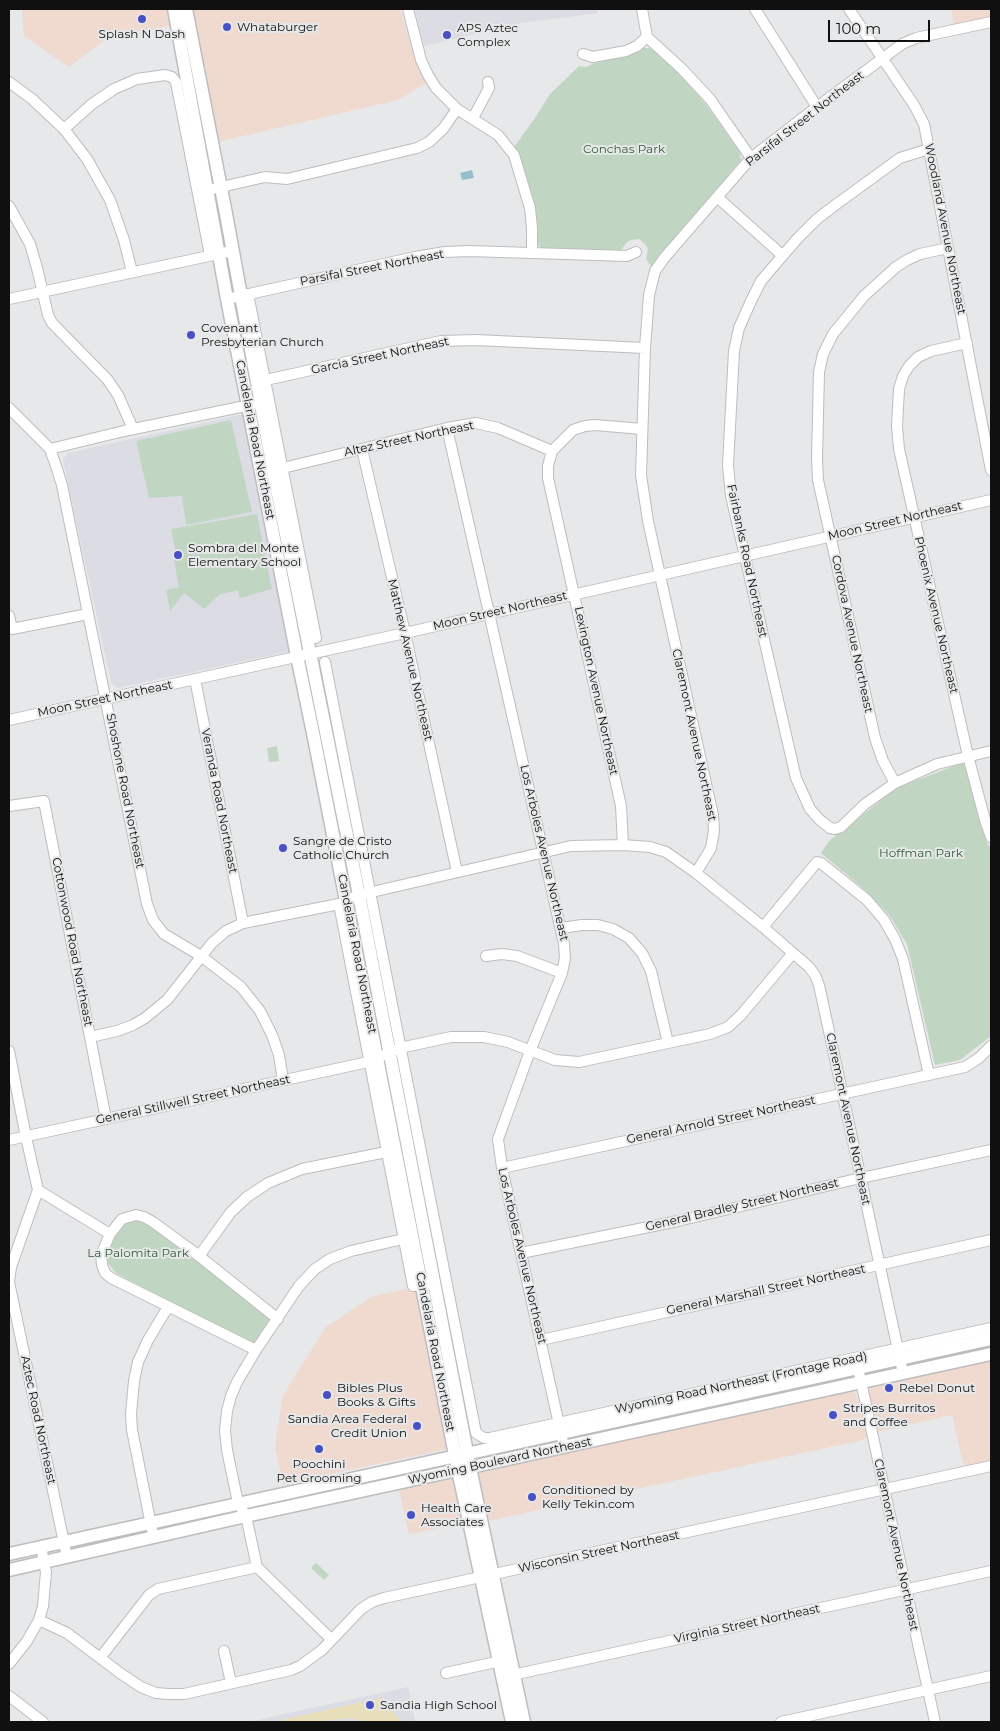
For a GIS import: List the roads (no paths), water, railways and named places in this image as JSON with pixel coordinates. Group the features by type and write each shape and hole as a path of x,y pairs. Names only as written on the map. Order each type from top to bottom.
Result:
{"main road":[{"name":"Candelaria Road Northeast","path":"174,9 214,188"},
{"name":"Candelaria Road Northeast","path":"186,9 214,188 227,299 373,1060 428,1284 464,1469 505,1660 512,1722"},
{"name":"Candelaria Road Northeast","path":"221,253 244,295 261,402 310,654 365,894 395,1051 428,1284"},
{"name":"Wyoming Boulevard Northeast","path":"9,1554 461,1454 560,1428 858,1368 899,1353 991,1339"},
{"name":"Wyoming Boulevard Northeast","path":"9,1570 246,1516 991,1354"},
{"name":"Candelaria Road Northeast","path":"508,1676 524,1722"}],"street":[{"path":"408,9 415,40 428,75 436,88 457,109 498,135 514,155 530,208 532,253"},
{"path":"642,9 648,37 710,99 751,158"},
{"path":"755,9 817,107"},
{"name":"Woodland Avenue Northeast","path":"849,9 922,117 930,149 991,470"},
{"name":"Parsifal Street Northeast","path":"655,271 751,158 883,58 902,44 916,38 991,22"},
{"path":"583,54 593,57 626,50 637,46 648,37"},
{"path":"9,299 221,253 176,82 172,77 158,75 137,79 114,90 92,104 64,129"},
{"path":"9,82 32,99 64,129 87,159 110,200 124,240 132,272"},
{"path":"473,118 489,88 488,82"},
{"path":"214,188 265,178 287,179 417,148 430,142 443,129 457,109"},
{"name":"Fairbanks Road Northeast","path":"895,783 865,804 841,828 830,828 815,815 803,796 796,778 731,496 728,466 734,351 739,328 751,300 761,281 782,255 817,219 887,166 900,158 930,149"},
{"path":"717,198 782,255"},
{"path":"9,206 30,244 48,315 52,323 107,379 118,395 133,429"},
{"name":"Cordova Avenue Northeast","path":"895,783 874,738 818,480 819,372 823,354 833,334 864,296 896,268 920,254 948,248"},
{"name":"Parsifal Street Northeast","path":"227,299 415,256 469,251 627,256 636,252"},
{"name":"Claremont Avenue Northeast","path":"655,271 649,295 645,348 641,475 648,521 712,815 714,831 711,848 696,873 763,927 809,967 815,975 819,985 903,1373"},
{"path":"244,295 266,380 316,638"},
{"name":"Garcia Street Northeast","path":"266,380 441,341 476,340 645,348"},
{"name":"Phoenix Avenue Northeast","path":"967,343 930,350 918,357 909,366 902,376 898,389 897,426 899,449 968,756 991,837"},
{"path":"50,449 261,402"},
{"name":"Shoshone Road Northeast","path":"9,408 50,449 62,485 147,904 153,920 164,934 201,956 242,987 260,1011 272,1035 277,1048 283,1080"},
{"name":"Altez Street Northeast","path":"283,468 447,428 476,423 498,428 552,451"},
{"path":"552,451 573,430 585,426 596,425 642,429"},
{"name":"Los Arboles Avenue Northeast","path":"447,428 562,928 565,958 562,973 499,1131 498,1148 564,1447"},
{"name":"Matthew Avenue Northeast","path":"362,449 405,633 457,872"},
{"name":"Lexington Avenue Northeast","path":"552,451 548,466 548,478 621,806 623,845"},
{"name":"Moon Street Northeast","path":"9,720 405,633 991,500"},
{"path":"9,616 12,629 88,614"},
{"path":"325,662 365,894"},
{"name":"Veranda Road Northeast","path":"195,679 243,923"},
{"path":"895,783 937,764 991,751"},
{"name":"Cottonwood Road Northeast","path":"9,806 44,800 106,1119"},
{"path":"90,1037 117,1031 145,1018 167,1000 212,942 226,931 243,923 342,902 365,894 571,846 623,845 650,847 666,852 696,873"},
{"path":"763,927 817,862 821,863 866,900 884,920 896,939 903,959 929,1074"},
{"path":"562,928 598,925 613,929 629,938 642,953 651,971 668,1043"},
{"name":"General Stillwell Street Northeast","path":"9,1140 373,1060 395,1051 451,1037 484,1037 508,1042 555,1060 579,1062 710,1034 728,1027 741,1015 793,953"},
{"path":"486,956 502,954 517,956 562,973"},
{"name":"General Arnold Street Northeast","path":"502,1168 965,1067 979,1058 991,1046"},
{"path":"9,1050 38,1190 110,1234"},
{"name":"Wyoming Road Northeast (Frontage Road)","path":"395,1051 474,1427 476,1433 484,1438 560,1428 899,1353 991,1328"},
{"path":"373,1060 386,1152 413,1286 428,1284"},
{"name":"General Bradley Street Northeast","path":"521,1253 678,1221 991,1150"},
{"path":"199,1256 232,1212 247,1197 268,1183 302,1169 386,1152"},
{"name":"Aztec Road Northeast","path":"38,1190 11,1267 9,1282 67,1557"},
{"path":"256,1350 168,1307 105,1273 101,1255 110,1234 122,1219 136,1215 144,1217 199,1256 278,1319"},
{"path":"331,1639 257,1567 246,1516 238,1503 227,1450 226,1420 231,1396 256,1350 299,1286 315,1269 330,1259 350,1251 403,1239"},
{"name":"General Marshall Street Northeast","path":"541,1340 991,1240"},
{"path":"154,1538 132,1430 131,1414 134,1380 138,1362 148,1340 168,1307"},
{"name":"Claremont Avenue Northeast","path":"858,1368 935,1722"},
{"name":"Wisconsin Street Northeast","path":"39,1620 67,1633 132,1682 156,1692 184,1694 291,1670 300,1666 322,1650 362,1609 372,1602 991,1466"},
{"path":"9,1664 27,1641 39,1620 43,1606 45,1590 44,1562 41,1547"},
{"path":"100,1658 149,1595 158,1589 257,1567"},
{"name":"Virginia Street Northeast","path":"508,1676 991,1571"},
{"path":"224,1651 231,1683"},
{"path":"446,1673 505,1660"},
{"path":"781,1722 991,1676"},
{"path":"9,1696 42,1722"}],"water":[{"path":"472,170 474,178 462,180 460,173"}],"place":[{"name":"Splash N Dash","path":"142,19"},
{"name":"Whataburger","path":"227,27"},
{"name":"APS Aztec Complex","path":"447,35"},
{"name":"Covenant Presbyterian Church","path":"191,335"},
{"name":"Sombra del Monte Elementary School","path":"178,555"},
{"name":"Sangre de Cristo Catholic Church","path":"283,848"},
{"name":"Rebel Donut","path":"889,1388"},
{"name":"Bibles Plus Books & Gifts","path":"327,1395"},
{"name":"Stripes Burritos and Coffee","path":"833,1415"},
{"name":"Sandia Area Federal Credit Union","path":"417,1426"},
{"name":"Poochini Pet Grooming","path":"319,1449"},
{"name":"Conditioned by Kelly Tekin.com","path":"532,1497"},
{"name":"Health Care Associates","path":"411,1515"},
{"name":"Sandia High School","path":"370,1705"}],"park label":[{"name":"Conchas Park","path":"624,149"},
{"name":"Hoffman Park","path":"921,853"},
{"name":"La Palomita Park","path":"138,1253"}]}
